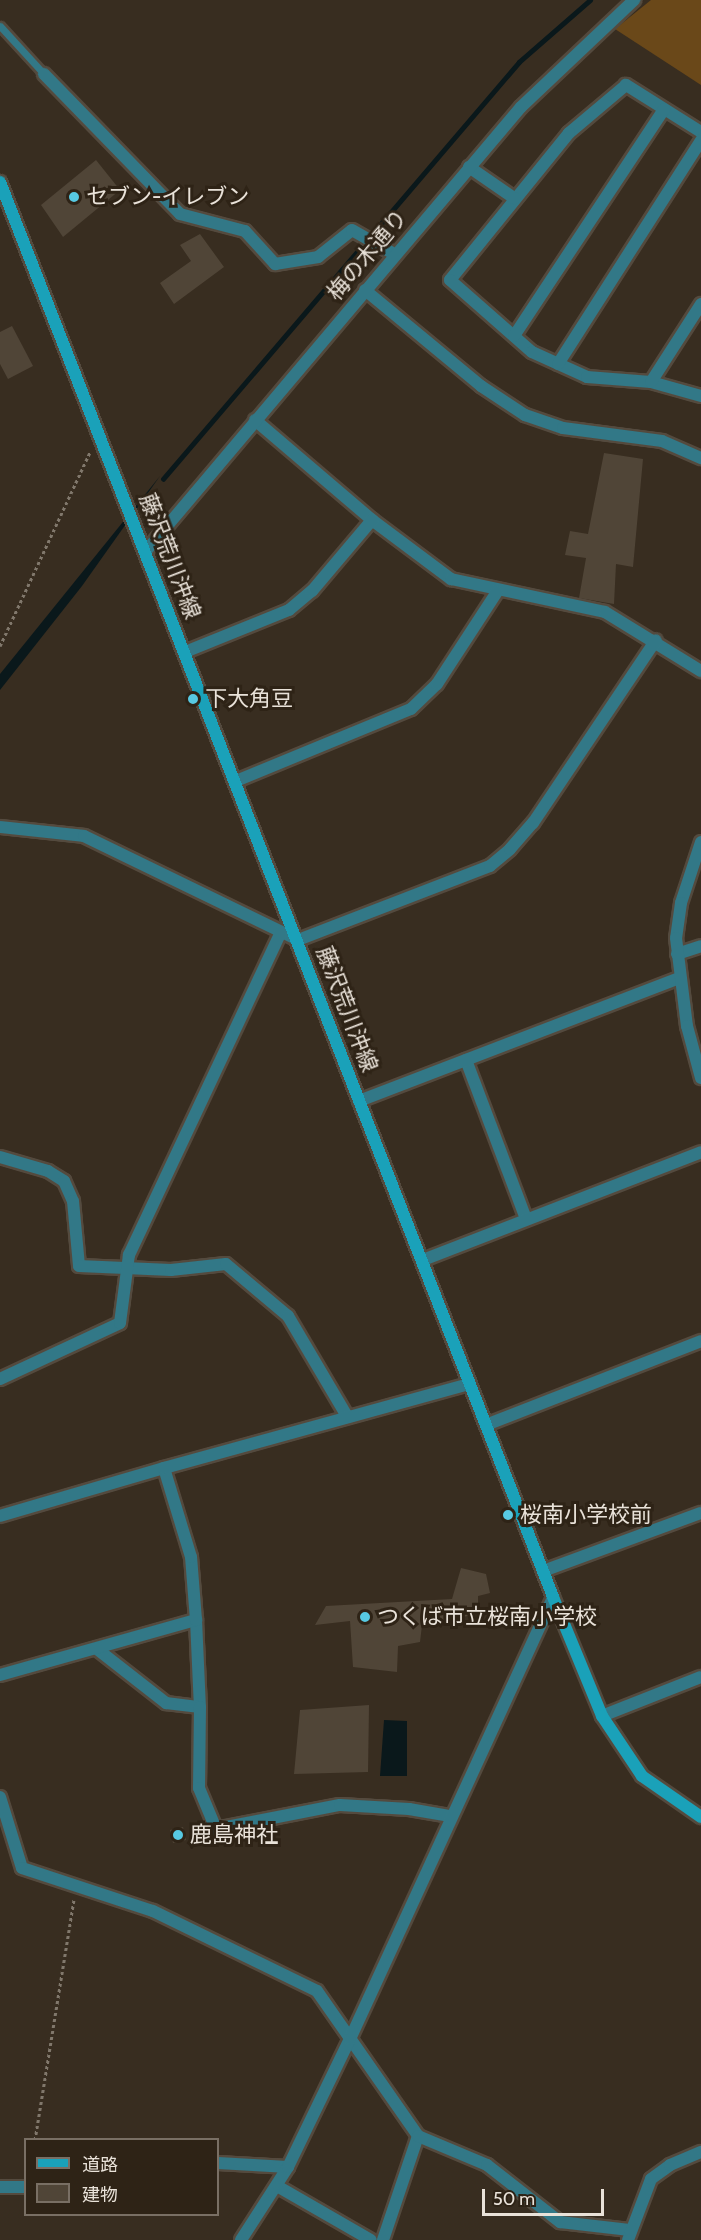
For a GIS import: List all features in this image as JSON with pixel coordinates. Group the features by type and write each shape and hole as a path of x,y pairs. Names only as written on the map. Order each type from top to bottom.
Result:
{"main road":[{"name":"藤沢荒川沖線","path":"0,182 186,652 553,1597 603,1716 642,1776 701,1817"}],"street":[{"name":"梅の木通り","path":"146,551 469,167 560,66 634,0"},
{"path":"44,74 180,214 245,231 274,264 318,257 352,230 394,254"},
{"path":"701,132 626,85 569,133 514,198 450,280 532,352 587,376 651,382 701,396"},
{"path":"514,336 664,109"},
{"path":"558,364 701,140"},
{"path":"469,167 514,198"},
{"path":"365,290 481,386 525,415 563,428 662,441 701,458"},
{"path":"651,382 701,303"},
{"path":"255,420 372,520 451,579 497,592 605,612 656,640 701,671"},
{"path":"186,652 289,610 312,591 372,520"},
{"path":"236,782 411,709 437,684 497,592"},
{"path":"0,827 84,837 298,940 489,866 503,855 533,823 656,640"},
{"path":"701,842 681,903 677,954 679,978 701,1078"},
{"path":"0,1379 120,1323 129,1255 281,932"},
{"path":"677,954 701,946"},
{"path":"360,1101 679,978"},
{"path":"466,1060 526,1220"},
{"path":"423,1260 701,1152"},
{"path":"0,1157 48,1171 64,1181 72,1201 79,1266 128,1266 171,1270 226,1264 288,1316 347,1416"},
{"path":"486,1425 701,1341"},
{"path":"0,1516 347,1416 470,1384"},
{"path":"164,1468 191,1557 200,1707 199,1788 216,1829 340,1805 409,1809 450,1816"},
{"path":"543,1571 701,1513"},
{"path":"241,2240 288,2167 350,2039 450,1816 553,1597"},
{"path":"0,1675 196,1620"},
{"path":"97,1649 166,1703 200,1707"},
{"path":"603,1716 701,1677"},
{"path":"0,1797 22,1868 153,1911 317,1990 418,2136 488,2165 560,2222 629,2235 651,2179 701,2152"},
{"path":"383,2240 418,2136"},
{"path":"219,2163 288,2167"},
{"path":"276,2186 371,2240"},
{"path":"0,2187 24,2187"}],"lane":[{"path":"0,26 44,74"}],"path":[{"path":"0,646 92,447 102,439"},
{"path":"35,2138 76,1886"}],"shaded area":[{"path":"651,0 701,0 701,85 615,29"},
{"path":"160,476 82,586 0,690 0,674"},
{"path":"384,1720 407,1721 407,1776 380,1776"}],"building":[{"path":"96,160 120,190 63,237 41,205"},
{"path":"200,234 224,267 174,304 160,283 191,261 180,245"},
{"path":"12,326 33,366 8,379 0,364 0,332"},
{"path":"604,453 643,459 633,567 616,564 614,604 579,598 586,558 565,555 570,531 588,534"},
{"path":"461,1568 486,1574 490,1593 478,1596 478,1614 422,1625 420,1642 398,1646 397,1672 353,1667 350,1621 315,1625 326,1606 452,1599"},
{"path":"369,1705 368,1772 294,1774 300,1710"},
{"name":"鹿島神社","path":"183,1827 186,1840 173,1843 170,1830"}],"waterway":[{"path":"163,479 519,62 590,0"}],"place":[{"name":"セブン-イレブン","path":"74,197"},
{"name":"下大角豆","path":"193,699"},
{"name":"桜南小学校前","path":"508,1515"},
{"name":"つくば市立桜南小学校","path":"365,1617"},
{"name":"鹿島神社","path":"178,1835"}]}
